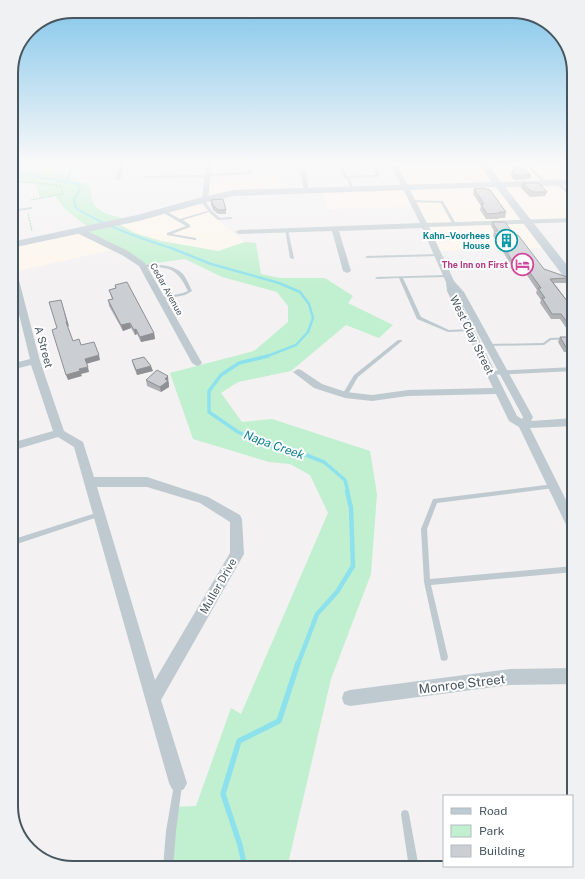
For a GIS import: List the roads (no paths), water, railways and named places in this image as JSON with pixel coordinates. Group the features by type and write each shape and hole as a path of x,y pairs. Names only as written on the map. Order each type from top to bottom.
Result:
{"main road":[{"path":"18,243 130,220 187,204"},
{"path":"513,204 567,273"}],"street":[{"path":"413,204 424,225 448,279"},
{"path":"239,232 567,220"},
{"path":"336,228 347,271"},
{"name":"Cedar Avenue","path":"80,231 125,253 142,266 197,363"},
{"name":"West Clay Street","path":"448,279 451,291 499,391 513,418 523,425 567,514"},
{"name":"West Clay Street","path":"448,279 460,292 502,372 528,417 523,425"},
{"name":"A Street","path":"18,308 59,433"},
{"path":"18,365 35,361"},
{"path":"298,372 318,386 345,395 372,398 408,393 499,391"},
{"path":"523,425 567,422"},
{"path":"18,445 59,433 79,445 178,783"},
{"name":"Muller Drive","path":"90,482 147,482 204,500 236,519 237,554 153,699"},
{"name":"Monroe Street","path":"350,698 510,677 567,676"}],"lane":[{"path":"207,204 211,212 219,219 231,218"},
{"path":"443,204 454,224"},
{"path":"18,210 31,208"},
{"path":"163,211 189,226 168,234 195,239"},
{"path":"180,220 207,212"},
{"path":"286,230 292,258"},
{"path":"367,257 438,255"},
{"path":"142,266 163,267 174,270 180,274 190,291 184,294 161,299"},
{"path":"400,277 419,318 448,332 469,330"},
{"path":"377,278 400,277 448,279"},
{"path":"489,346 544,344 550,339 567,338"},
{"path":"345,395 356,376 400,341"},
{"path":"490,373 567,369"},
{"path":"444,657 427,582 424,529 435,501 554,486"},
{"path":"18,541 99,514"},
{"path":"427,582 567,570"},
{"path":"168,861 170,831 178,783"},
{"path":"405,814 413,861"}],"waterway":[{"name":"Napa Creek","path":"75,204 76,208 99,221 124,232 172,248"},
{"name":"Napa Creek","path":"172,248 211,264 279,283 300,292 309,304 313,318 308,332 296,345 267,356"},
{"name":"Napa Creek","path":"267,356 239,363 221,375 209,391 209,412 238,432 270,446 301,453 324,462 345,480 348,492"},
{"name":"Napa Creek","path":"298,664 317,614 337,592 353,566 351,508 347,491"},
{"name":"Napa Creek","path":"243,861 240,845 223,794 239,741 279,721 298,663"}],"place":[{"name":"Kahn–Voorhees House","path":"506,240"},
{"name":"The Inn on First","path":"523,264"}]}
